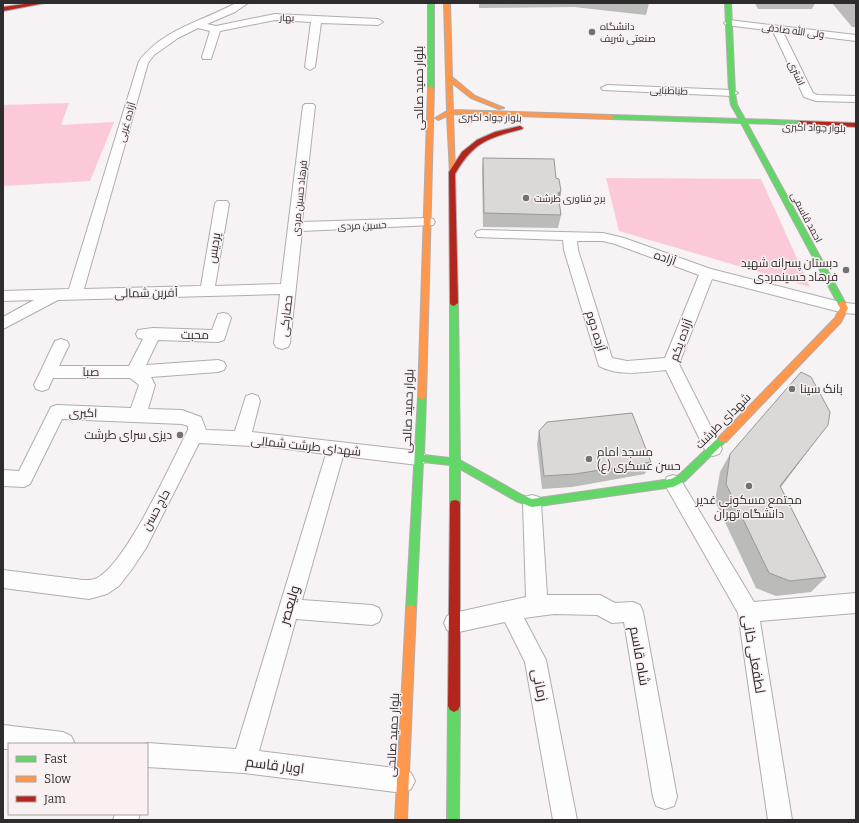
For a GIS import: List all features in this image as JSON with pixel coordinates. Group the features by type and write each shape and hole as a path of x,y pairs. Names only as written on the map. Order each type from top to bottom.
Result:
{"main road":[{"path":"3,9 42,3"},
{"name":"بلوار حمید صالحی","path":"401,820 428,222 436,163 431,121 431,3"},
{"path":"447,3 451,112 456,127 452,170 455,462 453,820"},
{"path":"728,3 732,93 734,106 742,121"},
{"path":"450,78 463,90 483,103 530,114"},
{"name":"بلوار جواد اکبری","path":"431,121 451,112 856,125"},
{"name":"بلوار جواد اکبری","path":"431,121 456,127"},
{"name":"احمد قاسمی","path":"742,121 755,136 850,309"},
{"name":"بلوار جواد اکبری","path":"452,170 461,156 476,144 495,134 524,128 490,128"},
{"path":"736,135 755,136"},
{"path":"436,163 450,164 452,170"},
{"name":"شهدای طرشت","path":"455,462 519,498 532,503 673,483 682,478 713,449 850,309"},
{"path":"418,458 455,462"}],"street":[{"name":"آزاده غربی","path":"75,295 143,63 151,51 157,46 196,25 229,12 243,3"},
{"name":"بهار","path":"196,25 216,29 287,16 316,20 378,22"},
{"path":"310,66 316,20"},
{"name":"ولی الله صادقی","path":"729,23 856,38"},
{"name":"اشتری","path":"776,28 808,95 816,98 856,99"},
{"path":"207,57 216,29"},
{"name":"طباطبایی","path":"607,88 732,93"},
{"name":"فرهاد حسین مردی","path":"289,289 308,106"},
{"name":"پردیس","path":"207,291 222,204"},
{"name":"حسین مردی","path":"296,227 428,222"},
{"name":"آزاده","path":"482,234 603,237 619,241 707,273 850,309"},
{"name":"آزده دوم","path":"569,236 571,250 604,362 616,367 671,364"},
{"name":"آزاده یکم","path":"707,273 671,364 713,449"},
{"name":"آفرین شمالی","path":"3,296 289,289"},
{"name":"حصارکی","path":"282,343 289,289"},
{"path":"3,324 55,295"},
{"name":"محبت","path":"134,372 138,365 148,334 218,336 223,318"},
{"name":"صبا","path":"61,345 45,378 218,366"},
{"path":"134,372 145,381 147,385 137,415"},
{"path":"241,439 252,401"},
{"name":"اکبری","path":"3,478 24,479 57,412 191,419 195,421 197,426 194,436"},
{"name":"شهدای طرشت شمالی","path":"194,436 271,440 418,458"},
{"name":"حاج حسن","path":"3,579 83,589 100,588 112,580 121,571 152,519 194,436"},
{"name":"ولیعصر","path":"244,760 336,449"},
{"name":"لطفعلی خانی","path":"673,483 740,594 748,612 780,820"},
{"path":"532,503 537,605"},
{"path":"748,612 856,603"},
{"name":"شاه قاسم","path":"510,611 537,605 600,605 612,613 633,612 665,797"},
{"path":"288,609 372,615"},
{"path":"454,623 510,611"},
{"name":"زمانی","path":"510,611 535,660 565,820"},
{"path":"3,737 54,743"},
{"name":"اویار قاسم","path":"148,758 244,760 403,781"}],"shaded area":[{"path":"69,103 61,125 114,122 90,181 3,186 3,105"},
{"path":"606,178 761,179 810,287 619,231"}],"building":[{"name":"برج فناوری طرشت","path":"483,158 554,159 556,178 559,179 561,191 558,193 561,215 484,213"},
{"name":"مجتمع مسکونی غدیر دانشگاه تهران","path":"801,372 811,377 830,412 828,425 780,486 826,577 790,581 769,573 726,484 730,454"},
{"name":"مسجد امام حسن عسکری (ع)","path":"632,413 651,462 575,474 544,476 539,431 547,422"}],"traffic: fast":[{"path":"431,3 431,88"},
{"path":"728,3 732,93 734,105 842,304"},
{"path":"611,117 800,123"},
{"path":"454,303 455,504"},
{"path":"411,610 422,397"},
{"path":"418,458 455,462 519,498 532,503 673,483 682,478 723,439"},
{"path":"453,820 454,706"}],"traffic: slow":[{"path":"447,3 452,172"},
{"path":"450,78 473,97 501,108"},
{"path":"422,397 431,88"},
{"path":"438,118 451,112 611,117"},
{"path":"723,439 838,320 844,308 842,304"},
{"path":"401,820 411,610"}],"traffic: jam":[{"path":"3,9 42,3"},
{"path":"800,123 856,125"},
{"path":"452,174 465,154 479,141 497,134 520,128"},
{"path":"452,172 454,303"},
{"path":"454,706 455,504"}],"place":[{"name":"دانشگاه صنعتی شریف","path":"592,32"},
{"name":"برج فناوری طرشت","path":"526,198"},
{"name":"دبستان پسرانه شهيد فرهاد حسينمردی","path":"846,270"},
{"name":"بانک سینا","path":"792,389"},
{"name":"دیزی سرای طرشت","path":"180,435"},
{"name":"مسجد امام حسن عسکری (ع)","path":"589,459"},
{"name":"مجتمع مسکونی غدیر دانشگاه تهران","path":"749,486"}]}
